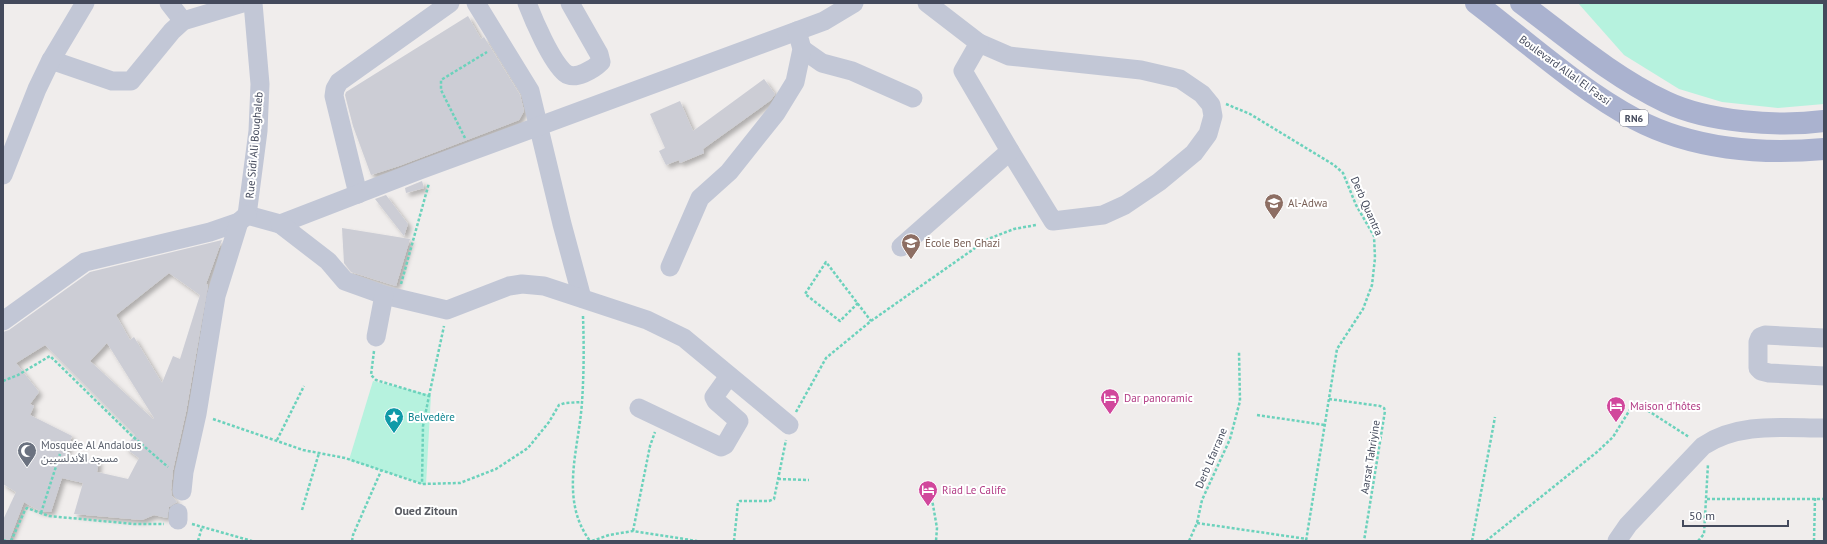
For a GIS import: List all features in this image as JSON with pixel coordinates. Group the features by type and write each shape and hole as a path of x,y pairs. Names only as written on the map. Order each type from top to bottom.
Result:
{"main road":[{"name":"Boulevard Allal El Fassi","path":"1476,3 1606,101 1636,119 1661,130 1711,144 1738,148 1770,151 1824,149"},
{"name":"RN6","path":"1521,3 1595,60 1644,91 1668,103 1690,111 1740,121 1806,124 1824,121"}],"street":[{"path":"3,175 37,89 51,60 85,3"},
{"path":"169,3 183,21"},
{"path":"51,60 112,81 132,81 172,31 183,21 194,16 243,3"},
{"name":"Rue Sidi Ali Boughaleb","path":"182,491 184,472 197,414 216,296 243,219 258,131 260,84 253,3"},
{"path":"358,194 334,96 335,89 340,82 450,3"},
{"path":"476,3 502,43 530,91 582,298"},
{"path":"528,3 548,48 560,67 570,76 584,73 601,62 599,54 570,3"},
{"path":"3,321 85,262 210,232 243,219 280,224 427,167 824,21 854,3"},
{"path":"927,3 979,42 1009,56 1141,70 1180,79 1202,94 1211,106 1213,116 1208,134 1194,153 1160,182 1125,204 1103,215 1053,221 963,71 979,42"},
{"path":"670,267 700,198 730,172 776,113 795,82 802,49 797,31"},
{"path":"802,49 822,63 852,71 913,98"},
{"path":"901,248 1010,151"},
{"path":"280,224 328,261 345,281 390,296 447,310 509,286 522,284 544,286 647,320 684,338 789,425"},
{"path":"376,337 390,296"},
{"path":"1824,338 1766,335 1760,337 1758,342 1758,368 1761,371 1769,373 1824,376"},
{"path":"640,408 721,447 725,445 739,421 716,401 714,397 729,376"},
{"path":"1617,541 1628,525 1706,444 1737,431 1759,428 1824,428"}],"path":[{"path":"472,151 441,90 441,80 502,43"},
{"name":"Derb Quantra","path":"1202,94 1250,114 1334,165 1343,173 1356,205 1374,236 1375,258 1372,285 1363,309 1337,349 1306,540"},
{"path":"390,296 429,185 427,167"},
{"path":"734,541 738,503 743,500 774,499 789,425 826,358 871,321 988,239 1014,229 1053,221"},
{"path":"858,303 840,321 805,294 826,262 858,303 871,321"},
{"path":"582,298 582,402 573,473 573,500 582,530 591,541 608,535 633,531 697,541"},
{"path":"422,484 423,426 447,310"},
{"path":"376,337 372,377 376,380 429,396"},
{"name":"Derb Lfarrane","path":"1189,541 1197,523 1202,500 1230,439 1240,401 1239,352"},
{"path":"3,381 18,375 50,356 132,435 170,469 184,472"},
{"path":"277,440 304,386"},
{"name":"Aarsat Tahriyine","path":"1329,399 1380,406 1386,411 1364,541"},
{"path":"197,414 319,453 345,458 422,484 460,483 496,468 528,448 549,422 559,405 565,403 582,402"},
{"path":"1486,541 1597,452 1613,437 1634,403 1706,444 1707,500 1704,534 1698,541"},
{"path":"1257,416 1325,426"},
{"path":"1472,541 1495,417"},
{"path":"633,531 650,446 655,432"},
{"path":"302,510 319,453"},
{"path":"41,514 60,454"},
{"path":"352,541 353,535 381,471"},
{"path":"778,479 809,480"},
{"path":"930,488 937,528 936,541"},
{"path":"1814,541 1815,498"},
{"path":"1707,500 1824,499"},
{"path":"10,541 26,509 49,516 134,524 165,524 176,527 178,516 202,527 252,541"},
{"path":"1197,523 1306,540"},
{"path":"198,541 202,527"}],"green space":[{"path":"1578,3 1824,3 1824,104 1778,108 1722,102 1679,89 1624,55"},
{"path":"373,381 431,395 426,485 349,460"}],"building":[{"path":"468,16 481,39 484,37 520,95 524,111 519,120 399,166 371,175 353,126 345,95 346,92"},
{"path":"764,79 775,94 771,100 703,149 704,153 680,163 679,160 666,165 659,151 665,148 650,114 680,101 693,131"},
{"path":"422,181 424,188 406,193 405,188"},
{"path":"386,195 408,224 404,236 375,199"},
{"path":"342,228 410,239 396,286 351,272 344,263"},
{"path":"222,240 206,284 208,285 186,412 173,470 171,490 172,496 177,502 169,507 167,518 154,515 142,520 74,514 83,483 62,478 51,512 40,511 24,502 9,541 3,541 3,520 16,492 3,484 3,332 9,330 90,272","holes":["169,273 200,295 180,359 173,356 162,383 134,337 130,340 116,315","107,343 154,418 153,419 90,361","45,345 135,435 125,448 139,458 128,479 97,472 99,461 66,455 72,436 30,415 34,406 30,404 39,392 16,363"]}],"place":[{"name":"Al-Adwa","path":"1274,220"},
{"name":"École Ben Ghazi","path":"911,260"},
{"name":"Dar panoramic","path":"1110,415"},
{"name":"Maison d'hôtes","path":"1616,423"},
{"name":"Belvedère","path":"394,434"},
{"name":"Mosquée Al Andalous مسجد الأندلسيين","path":"27,468"},
{"name":"Riad Le Calife","path":"928,507"}],"district":[{"name":"Oued Zitoun","path":"426,510"}]}
